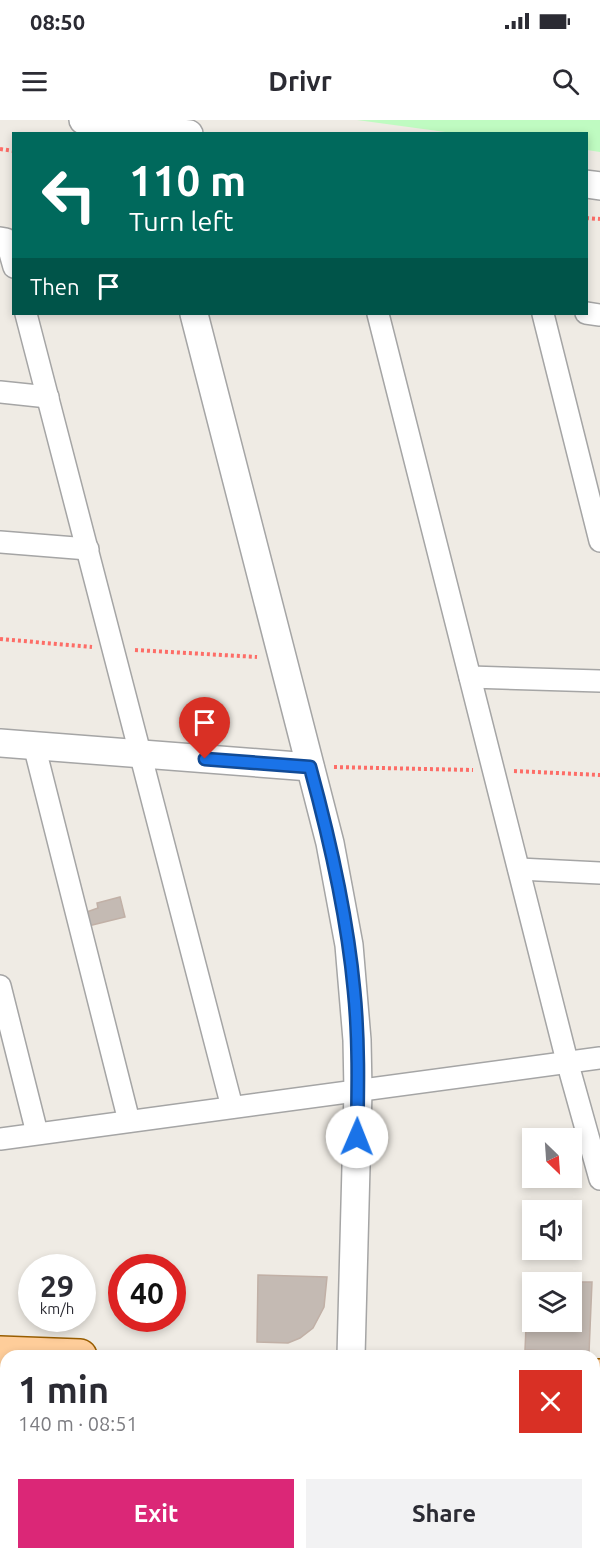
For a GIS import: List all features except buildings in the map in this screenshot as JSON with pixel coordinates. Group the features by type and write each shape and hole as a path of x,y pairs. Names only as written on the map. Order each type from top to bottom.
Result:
{"street":[{"path":"83,120 177,132"},
{"path":"0,238 6,239 12,260"},
{"path":"26,315 232,1107"},
{"path":"194,315 330,843 349,945 355,991 358,1091 351,1350"},
{"path":"378,315 567,1061 600,1179"},
{"path":"543,315 600,541"},
{"path":"0,392 48,397"},
{"path":"0,542 88,549"},
{"path":"470,677 600,681"},
{"path":"0,743 310,767"},
{"path":"34,745 129,1121"},
{"path":"519,869 600,873"},
{"path":"0,986 37,1133"},
{"path":"0,1138 600,1058"}],"path":[{"path":"0,639 114,649 283,658"},
{"path":"310,767 493,770 600,775"}],"green space":[{"path":"357,120 600,120 600,152 588,150 588,132 445,132"}],"route":[{"path":"205,759 310,767 342,899 355,991 357,1137"}]}
